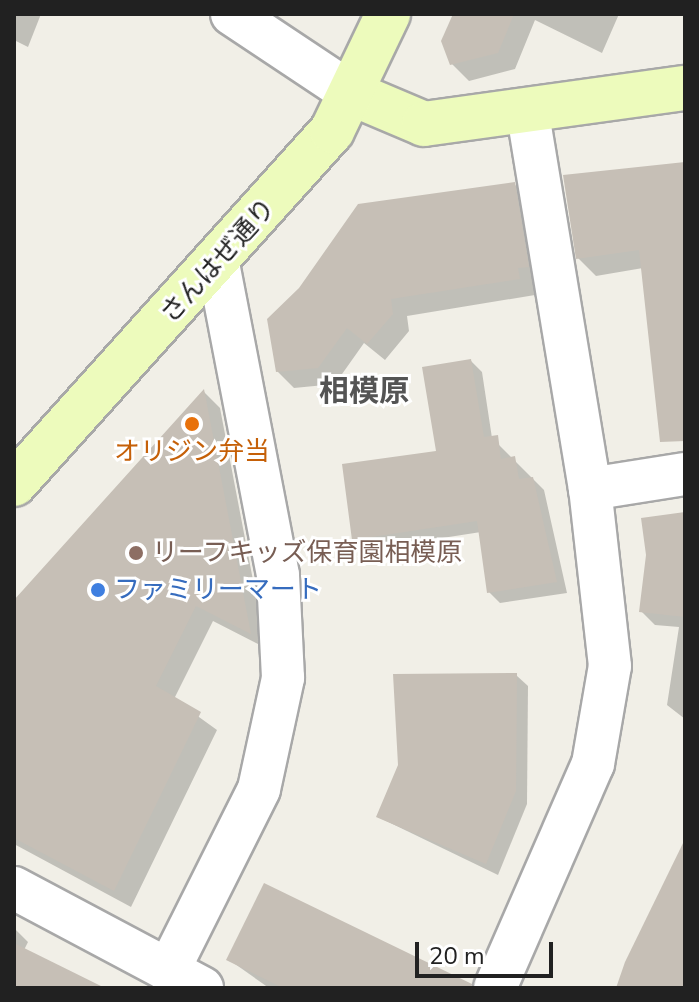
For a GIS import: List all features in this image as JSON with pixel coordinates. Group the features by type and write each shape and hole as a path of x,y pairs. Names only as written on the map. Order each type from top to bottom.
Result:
{"street":[{"path":"232,14 351,93 424,124 528,113 685,88"},
{"name":"さんはぜ通り","path":"14,484 218,262 332,131 388,14"},
{"path":"495,988 559,853 605,716 610,666 590,489 528,113"},
{"path":"14,888 185,979 259,789 283,678 278,575 218,262"},
{"path":"590,489 685,474"}],"building":[{"path":"453,14 514,14 498,53 450,65 441,41"},
{"path":"685,162 685,441 660,442 639,250 576,259 563,175"},
{"path":"515,182 529,267 518,268 520,279 391,299 393,314 367,344 347,328 318,368 276,372 267,319 299,288 358,204"},
{"path":"471,359 484,437 498,435 501,459 515,456 519,479 533,477 557,582 487,593 477,521 352,540 342,464 436,451 422,367"},
{"path":"204,389 251,634 196,606 156,686 201,712 114,891 14,838 14,600"},
{"path":"685,512 685,617 639,612 646,555 641,518"},
{"path":"517,673 516,791 486,864 376,817 398,765 393,674"},
{"path":"685,839 685,988 616,988 625,962"},
{"path":"264,883 472,984 471,988 283,988 226,960"},
{"path":"14,943 105,988 14,988"}],"place":[{"name":"オリジン弁当","path":"192,424"},
{"name":"リーフキッズ保育園相模原","path":"136,553"},
{"name":"ファミリーマート","path":"98,590"}],"district":[{"name":"相模原","path":"364,392"}]}
